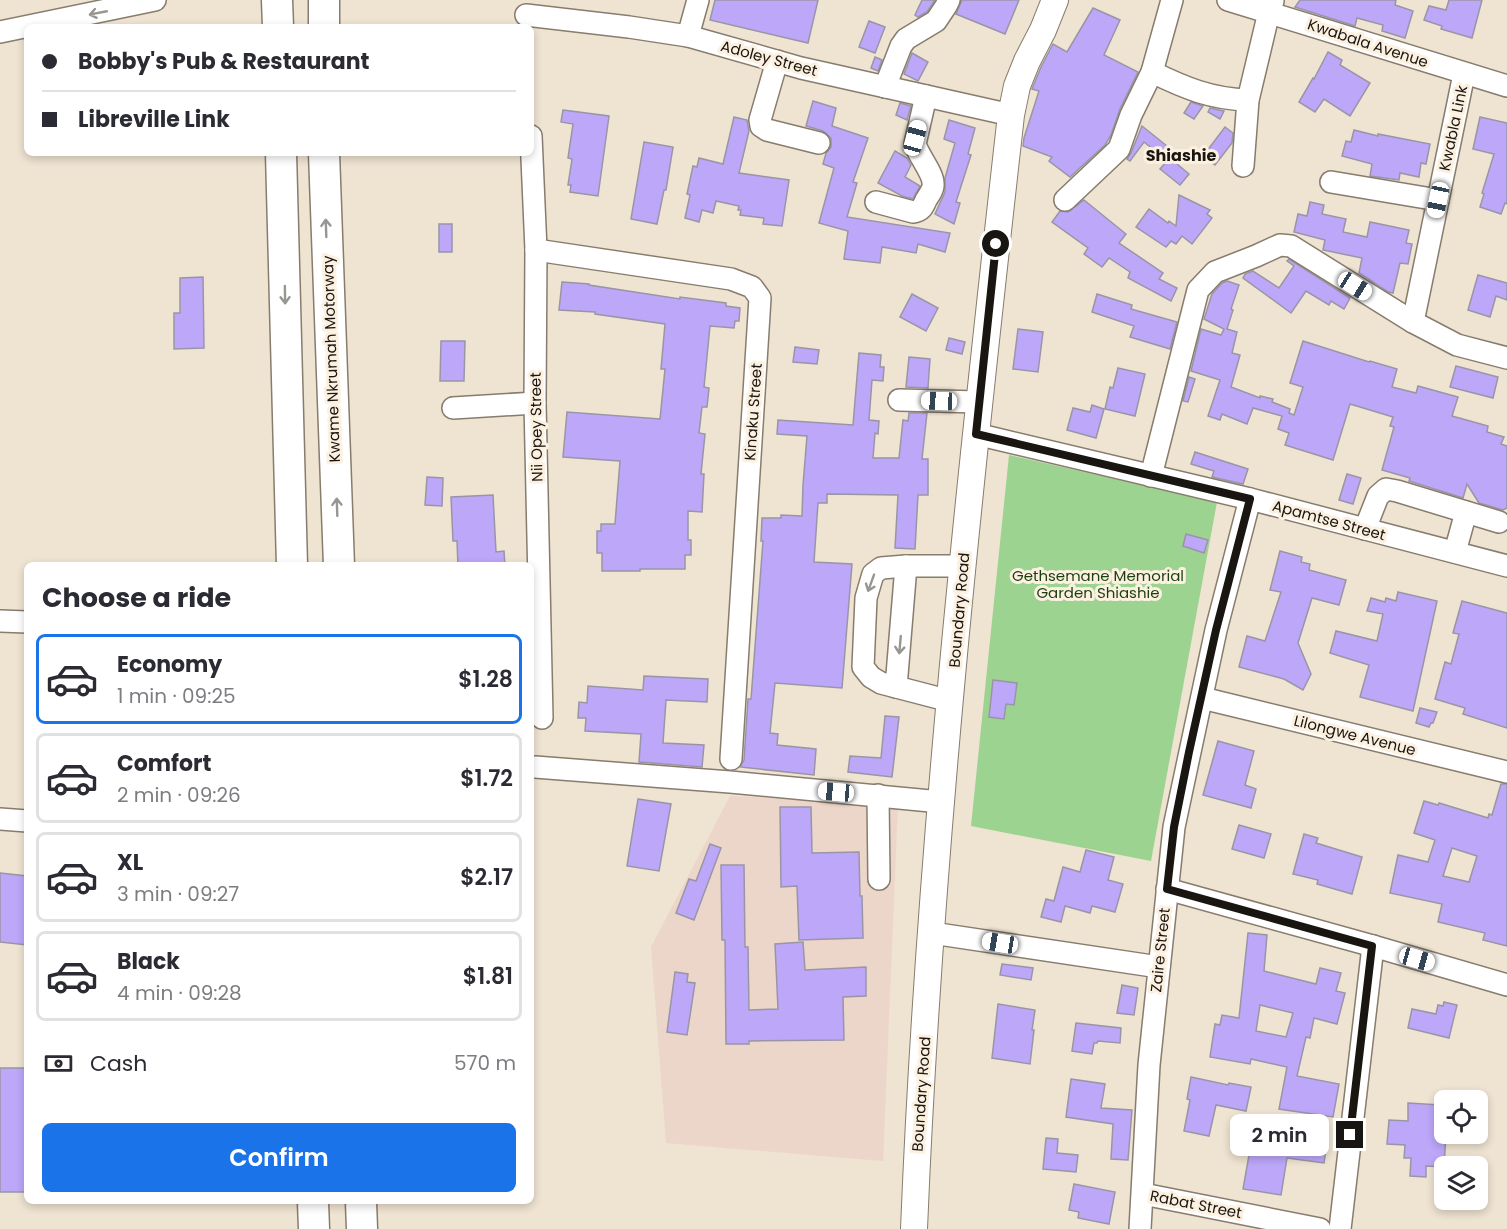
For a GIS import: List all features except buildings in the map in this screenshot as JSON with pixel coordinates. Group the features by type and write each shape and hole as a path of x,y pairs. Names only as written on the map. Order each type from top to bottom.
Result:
{"highway":[{"path":"277,0 278,24"},
{"path":"324,0 324,24"},
{"path":"281,156 292,562"},
{"name":"Kwame Nkrumah Motorway","path":"324,156 339,562"},
{"path":"313,1204 314,1229"},
{"path":"361,1204 362,1229"}],"main road":[{"name":"Boundary Road","path":"914,1229 918,1129 941,802 979,402 1011,116 1017,87 1055,0"}],"street":[{"path":"39,24 155,0"},
{"path":"688,36 699,0"},
{"path":"885,87 906,39 936,21 949,0"},
{"path":"1065,200 1119,149 1131,115 1152,72 1172,0"},
{"name":"Kwabala Avenue","path":"1228,0 1272,6 1464,74 1507,86"},
{"path":"1242,166 1248,100 1272,6"},
{"name":"Adoley Street","path":"526,14 688,36 777,61 1011,116"},
{"path":"0,32 24,27"},
{"path":"777,61 760,120 761,126 767,130 819,143"},
{"path":"1152,72 1201,94 1248,100"},
{"name":"Kwabla Link","path":"1413,322 1464,74"},
{"path":"876,202 913,212 918,211 932,189 931,177 915,144 926,96"},
{"name":"Nii Opey Street","path":"532,156 536,250 535,403 542,718"},
{"path":"1331,182 1438,200"},
{"path":"1151,476 1198,290 1215,272 1280,244 1291,246 1413,322 1457,345 1507,358"},
{"name":"Kinaku Street","path":"536,250 731,279 752,287 760,298 731,759"},
{"path":"899,400 979,402"},
{"path":"453,408 535,403"},
{"name":"Apamtse Street","path":"976,434 1250,499 1507,566"},
{"path":"1365,529 1378,496 1386,489 1499,522"},
{"name":"Zaire Street","path":"1140,1229 1149,1065 1174,827 1216,630 1250,499"},
{"path":"1455,552 1466,512"},
{"path":"896,687 906,566"},
{"path":"950,701 881,683 871,677 863,667 866,597 873,574 881,568 963,566"},
{"path":"0,621 24,622"},
{"name":"Lilongwe Avenue","path":"1202,698 1507,772"},
{"path":"535,767 730,782 941,802"},
{"path":"878,795 879,879"},
{"path":"0,819 24,821"},
{"path":"1167,889 1507,985"},
{"path":"932,933 1159,967"},
{"path":"1340,1229 1372,946"},
{"name":"Rabat Street","path":"1143,1194 1320,1229"}],"shaded area":[{"path":"730,796 898,804 883,1161 666,1143 651,947"}],"green space":[{"name":"Gethsemane Memorial Garden Shiashie","path":"1009,455 1217,502 1151,861 971,826"}],"district":[{"name":"Shiashie","path":"1181,155"}],"route":[{"path":"996,244 976,434 1250,499 1216,630 1189,752 1174,827 1167,889 1372,946 1350,1135"}]}
